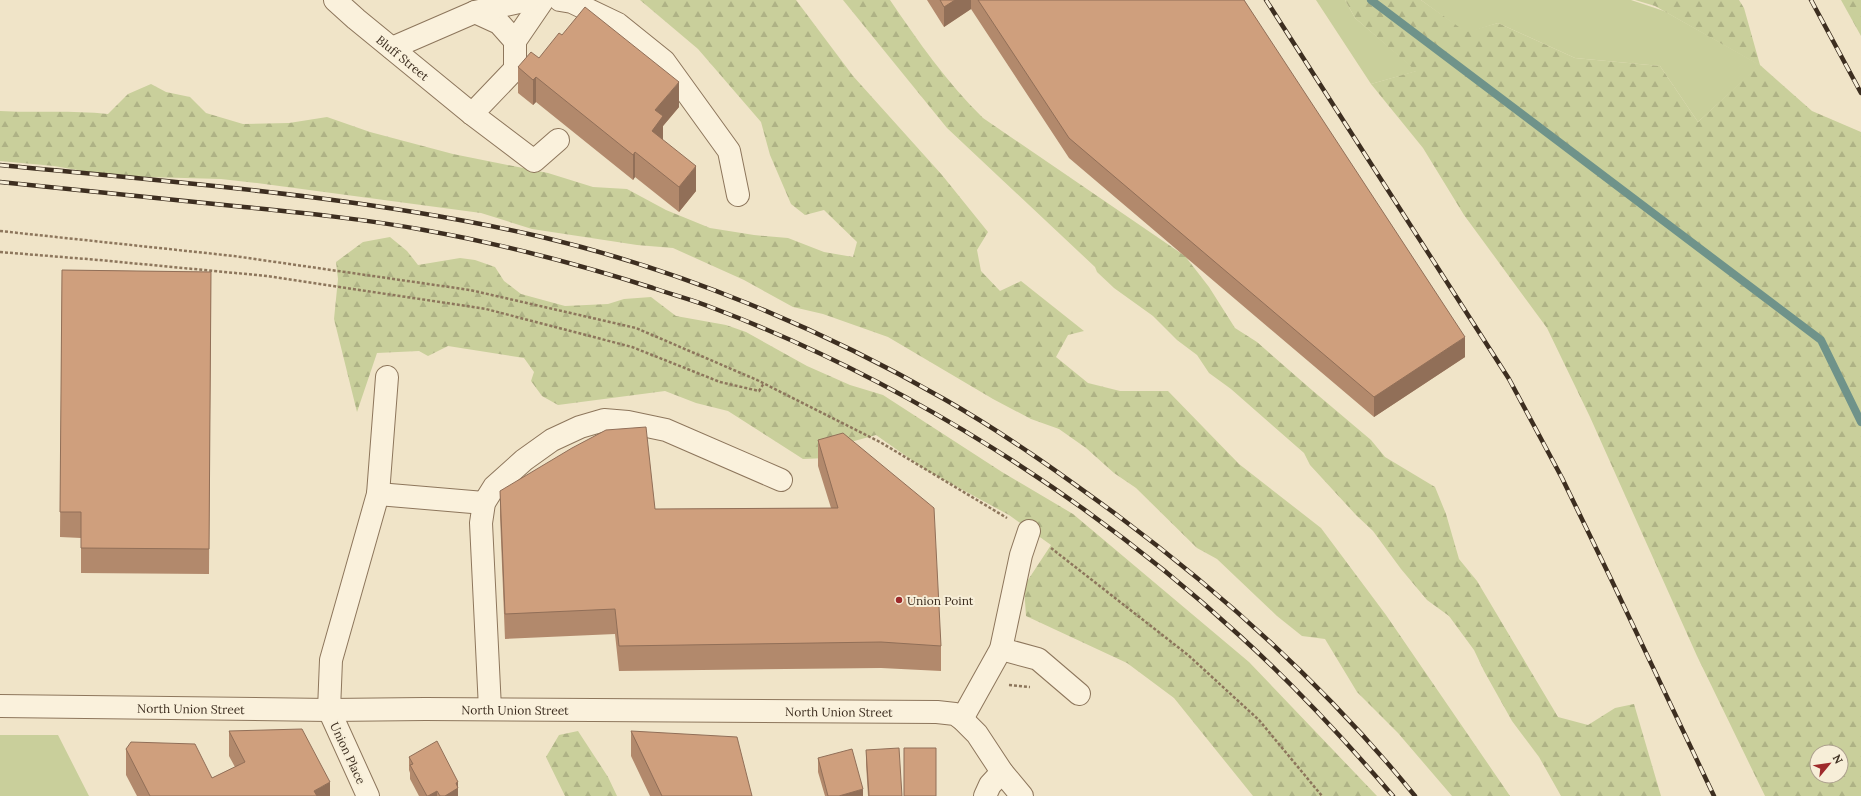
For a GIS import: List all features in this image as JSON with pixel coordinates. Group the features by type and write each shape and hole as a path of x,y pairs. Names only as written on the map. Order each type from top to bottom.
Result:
{"street":[{"name":"Bluff Street","path":"335,0 472,114 534,160 558,140"},
{"path":"392,48 475,12 528,0"},
{"path":"472,114 515,69 515,41 543,0"},
{"path":"560,0 572,2 618,24 664,61 729,151 738,195"},
{"path":"475,12 499,23 515,41"},
{"path":"329,710 331,660 378,494 387,377"},
{"path":"490,709 481,523 484,503 494,487 524,460 552,440 580,427 604,420 628,422 666,430 781,480"},
{"path":"378,494 484,503"},
{"path":"962,719 1001,649 1021,555 1030,532"},
{"path":"1001,649 1038,659 1079,694"},
{"name":"North Union Street","path":"0,706 329,710 490,709 937,712 955,714 962,719 977,734 1002,772 1022,796"},
{"name":"Union Place","path":"329,710 368,796"},
{"path":"985,796 990,785 1002,772"}],"path":[{"path":"0,231 48,237"},
{"path":"0,252 267,276 486,309 632,347 720,382 759,391 764,383"},
{"path":"1010,686 1031,687"}],"green space":[{"path":"640,0 796,0 853,76 942,175 988,232 977,250 981,271 1000,291 1021,281 1084,331 1068,335 1056,357 1088,383 1120,391 1168,391 1239,464 1321,528 1386,615 1510,796 1452,796 1398,733 1357,692 1325,639 1302,636 1277,616 1217,559 1197,548 1136,488 1114,473 1086,448 1059,429 1031,419 993,399 888,337 823,314 793,307 744,280 673,248 637,245 532,229 481,213 257,183 221,179 112,176 54,166 0,161 0,111 81,112 108,114 128,94 151,84 166,92 190,97 206,113 243,124 289,123 327,117 370,132 453,154 548,173 593,187 627,189 666,210 710,228 754,235 788,238 824,252 853,257 857,242 824,210 805,215 791,204 770,155 761,122 698,49"},
{"path":"843,0 890,0 945,76 983,118 1185,256 1209,287 1235,328 1257,342 1371,440 1385,457 1435,487 1446,514 1459,559 1477,581 1558,717 1588,725 1615,708 1634,704 1661,796 1561,796 1539,757 1512,721 1474,650 1449,616 1427,600 1401,569 1373,531 1356,515 1310,465 1304,453 1231,389 1209,373 1197,355 1177,340 1153,316 1114,288 1097,272 1095,267 947,128"},
{"path":"1316,0 1345,0 1355,18 1417,71 1371,84"},
{"path":"1345,0 1421,0 1466,32 1498,23 1575,58 1660,66 1698,122 1759,65 1655,6 1635,0 1739,0 1744,8 1760,65 1812,111 1861,132 1861,796 1765,796 1697,656 1590,417 1547,328 1464,215 1423,148 1371,84 1416,71 1355,18"},
{"path":"1421,0 1631,0 1664,11 1760,65 1698,122 1660,66 1575,58 1498,23 1466,33"},
{"path":"1841,0 1861,0 1861,36"},
{"path":"390,237 407,251 418,265 460,258 475,260 495,267 504,281 521,294 565,306 608,304 624,299 651,297 676,316 726,325 746,332 807,366 850,385 883,395 1002,472 1073,514 1249,662 1377,796 1253,796 1174,698 1127,663 1026,616 1024,586 1051,545 1009,515 926,470 876,435 847,443 827,458 803,459 728,411 696,403 665,391 558,405 542,396 531,381 534,372 524,358 448,346 428,356 419,351 377,353 357,412 334,319 338,279 336,262 363,242"},
{"path":"578,731 608,777 617,796 565,796 546,757 559,735"},
{"path":"0,735 58,735 89,796 0,796"}],"building":[{"path":"940,0 955,0 944,7"},
{"path":"978,0 1244,0 1465,337 1374,397 1069,138"},
{"path":"585,7 679,82 655,110 663,116 652,131 696,166 679,187 635,152 633,155 536,77 533,80 518,67 531,52 539,58 559,33 562,35"},
{"path":"62,270 211,272 209,549 81,548 81,512 60,512"},
{"path":"646,427 655,509 838,508 818,440 843,433 934,508 941,646 881,642 619,646 615,609 505,614 500,491 572,448 606,430"},
{"path":"302,729 330,782 314,791 317,796 150,796 126,749 131,742 195,744 212,778 245,762 229,731"},
{"path":"631,731 737,737 752,796 662,796"},
{"path":"437,741 458,782 456,783 458,788 445,796 440,796 437,791 427,796 410,765 413,764 409,757"},
{"path":"899,748 902,796 869,796 866,750"},
{"path":"904,748 936,748 936,796 904,796"},
{"path":"852,749 863,789 839,796 828,796 818,758"}],"waterway":[{"path":"1371,0 1821,340 1861,422"}],"railway":[{"path":"1266,0 1509,379 1562,478 1714,796"},
{"path":"1811,0 1861,93"},
{"path":"0,165 272,192 408,211 475,223 542,237 646,266 698,284 799,325 897,373 966,412 1032,454 1075,484 1158,546 1275,646 1348,719 1415,796"},
{"path":"0,182 334,217 402,226 453,236 540,255 625,279 706,305 784,337 855,370 924,407 992,448 1058,491 1122,537 1240,636 1280,674 1357,754 1393,796"}],"place":[{"name":"Union Point","path":"899,600"}]}
